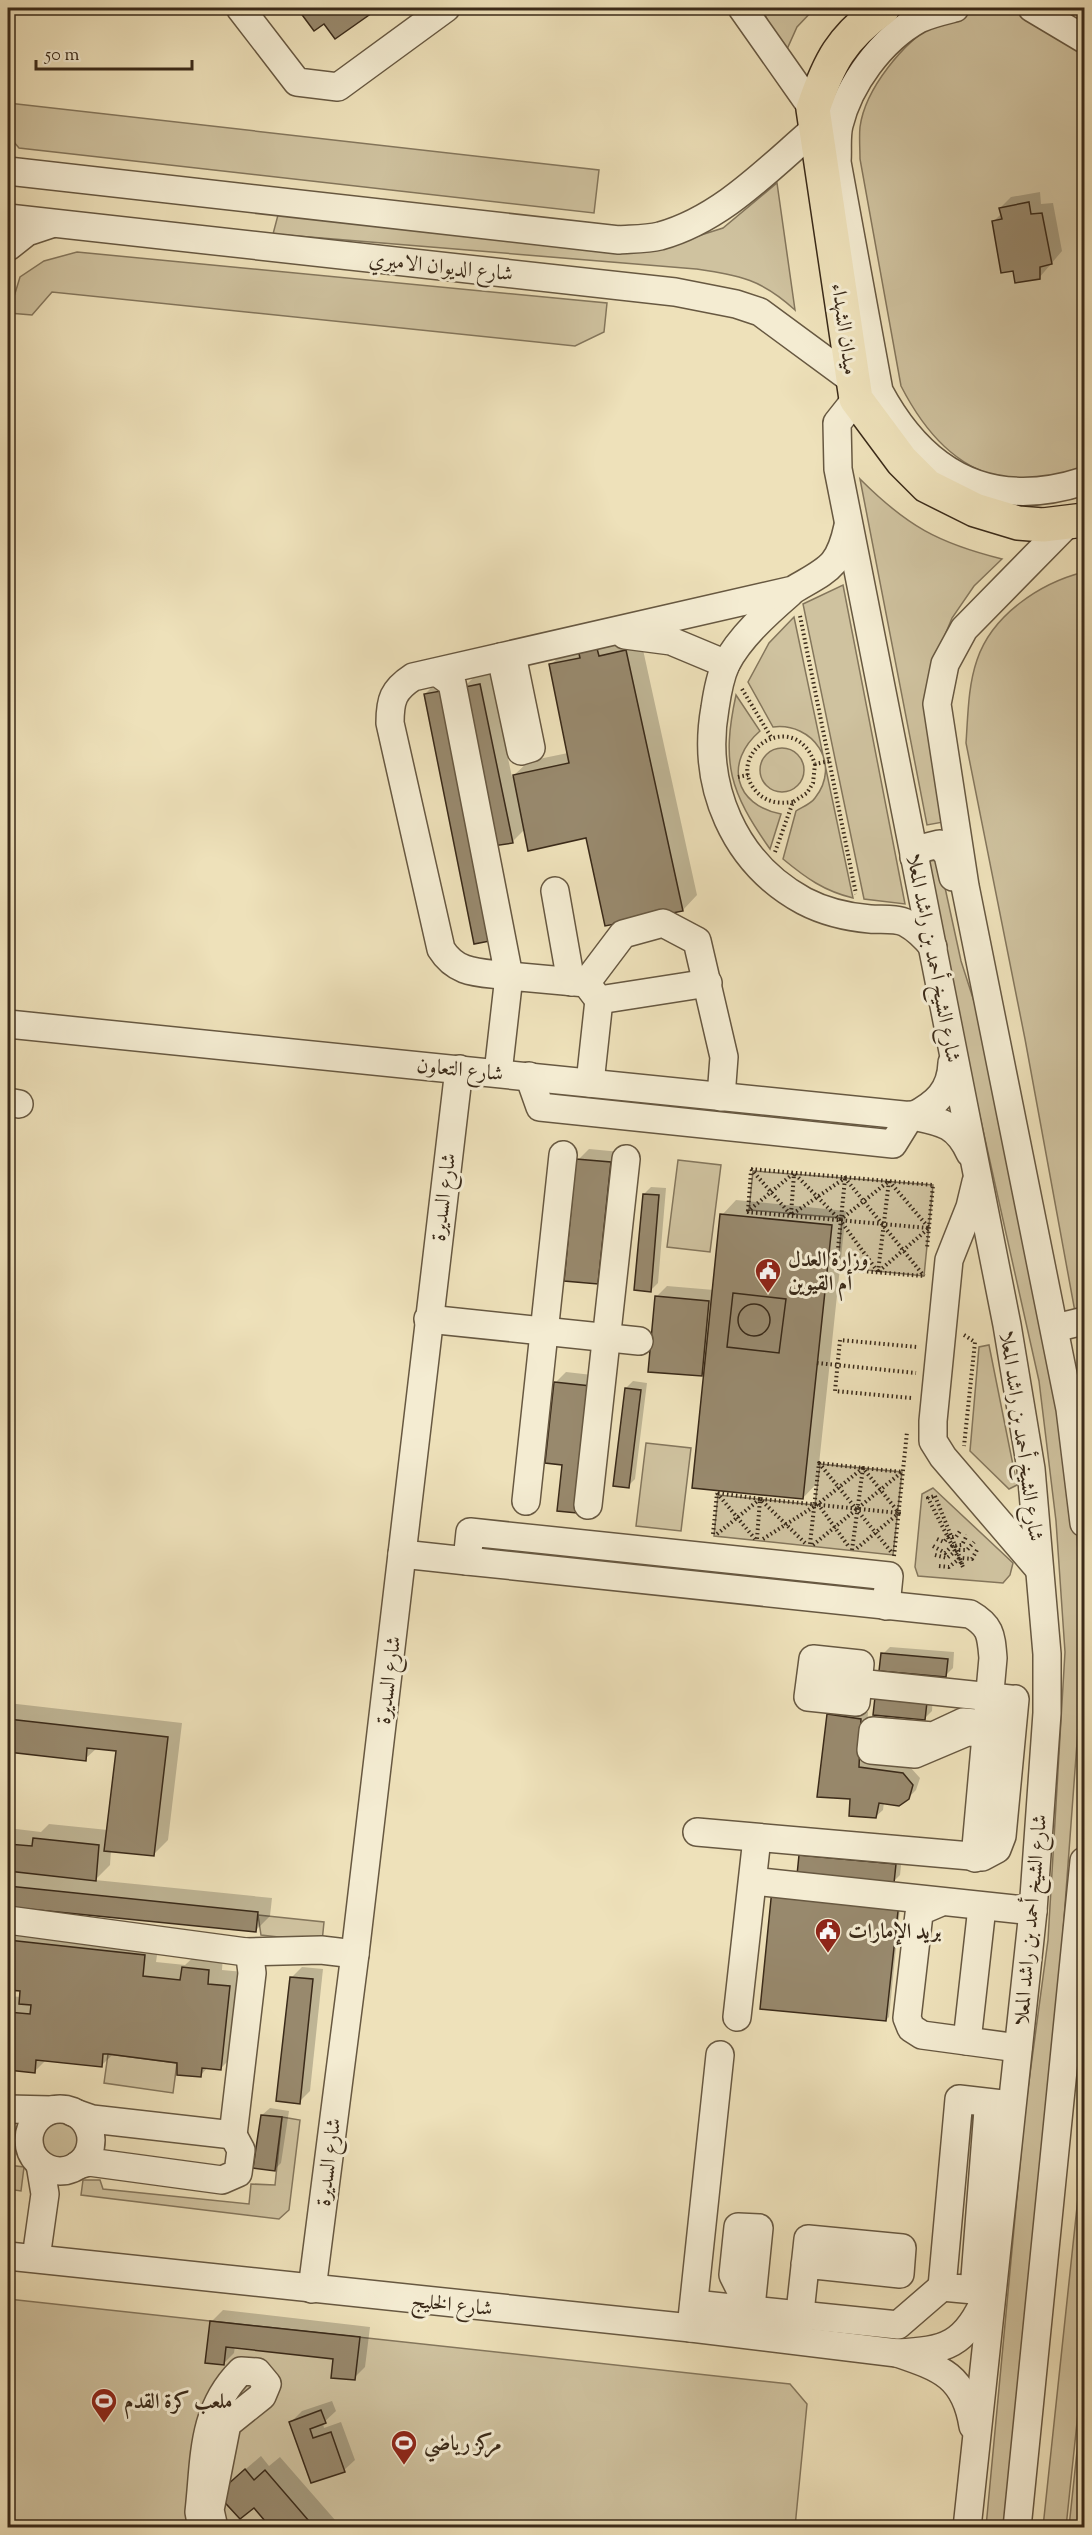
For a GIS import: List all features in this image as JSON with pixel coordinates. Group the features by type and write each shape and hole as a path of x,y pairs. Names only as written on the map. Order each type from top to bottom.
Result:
{"main road":[{"name":"ميدان الشهداء","path":"883,8 841,45 825,74 814,118 854,389 902,461 927,486 975,510 1018,523 1043,525 1081,521"}],"street":[{"path":"240,8 297,82 338,87 446,8"},
{"path":"8,171 619,240 658,237 692,225 732,199 814,118 741,8"},
{"path":"955,8 919,20 887,45 860,76 845,102 838,128 837,162 879,391 895,421 918,448 949,473 980,486 1021,493 1056,490 1084,481"},
{"path":"1032,8 1084,39"},
{"name":"شارع الديوان الاميري","path":"8,218 695,296 760,312 854,389"},
{"path":"8,247 27,232 44,225 61,223"},
{"name":"شارع الشيخ أحمد بن راشد المعلا","path":"854,389 837,423 838,469 1007,1325 1031,1469 1047,1654 1047,1709 1033,1911 967,2528"},
{"name":"شارع الشيخ أحمد بن راشد المعلا","path":"1081,521 964,629 945,664 937,704 965,886 1061,1361 1084,1523"},
{"path":"849,522 842,552 829,568 795,598 763,616 717,693 709,737 713,781 726,820 746,852 776,882 804,901 833,913 904,922 924,936 933,947"},
{"path":"708,983 585,988 461,969 449,962 441,949 390,723 390,703 397,688 413,677 608,633 795,598"},
{"path":"608,633 671,641 731,672"},
{"path":"437,672 452,684 509,976 498,1073"},
{"path":"914,857 923,848 939,844 948,855 968,957 999,1052"},
{"path":"555,891 585,988 590,1083"},
{"path":"585,988 623,934 663,923 697,940 724,1057 721,1097"},
{"name":"شارع التعاون","path":"8,1024 912,1116 939,1122 953,1129 963,1138 976,1170"},
{"path":"529,1076 540,1107 893,1144 912,1116 934,1106 945,1092 952,1075 952,1053"},
{"name":"شارع السديرة","path":"312,2289 355,1954 459,1069"},
{"path":"525,1501 563,1155"},
{"path":"588,1505 626,1159"},
{"path":"976,1170 970,1207 949,1260 933,1441 943,1457 1039,1569"},
{"path":"428,1319 639,1341"},
{"path":"1054,1328 1084,1321"},
{"path":"1061,1361 1084,1375"},
{"path":"402,1554 467,1561 470,1532 889,1576 886,1606 970,1614 985,1622 991,1637 993,1658 1007,1701 1000,1843 991,1854 975,1858 697,1832"},
{"path":"811,1678 813,1659 860,1664 858,1683 1007,1701 1047,1709"},
{"path":"975,1858 988,1729 1007,1701"},
{"path":"737,2017 757,1838"},
{"path":"1017,2528 1084,1863"},
{"path":"753,1881 939,1903 1033,1911"},
{"path":"939,1903 919,1914 907,2018 911,2028 922,2035 1018,2048"},
{"path":"967,2042 982,1907"},
{"path":"8,1920 246,1952 321,1950 355,1954"},
{"path":"8,2153 37,2161 58,2171 89,2162 222,2180 238,2173 237,2143 252,1973 250,1957 246,1952"},
{"path":"692,2316 720,2055"},
{"path":"805,2264 799,2328 898,2325 942,2287 959,2099 1011,2109"},
{"path":"8,2109 61,2111 92,2119 237,2143"},
{"path":"61,2111 81,2117 90,2136 86,2157 74,2167 59,2196 44,2259 45,2194 37,2161 29,2145 30,2133 41,2115 61,2111"},
{"name":"شارع الخليج","path":"8,2256 312,2289 692,2316 799,2328 930,2364 954,2381 964,2393 975,2443"},
{"name":"شارع الخليج","path":"897,2354 934,2351 952,2343 970,2326 993,2283"},
{"path":"202,2528 199,2512 210,2416 228,2384 241,2371 257,2372 267,2384 262,2396 227,2424 210,2510 214,2528"}],"path":[{"path":"795,598 858,905"},
{"path":"731,672 771,737"},
{"path":"771,737 794,738 804,744 815,764 813,783 807,793 793,802 769,801 759,795 748,775 750,756 756,748 771,737"},
{"path":"815,764 830,761"},
{"path":"772,861 793,802"},
{"path":"751,1169 933,1185"},
{"path":"751,1169 791,1215"},
{"path":"747,1212 751,1169"},
{"path":"747,1212 794,1173"},
{"path":"794,1173 840,1220 878,1272"},
{"path":"791,1215 794,1173"},
{"path":"791,1215 845,1178"},
{"path":"845,1178 884,1224 924,1276 836,1269 845,1178"},
{"path":"840,1220 889,1181"},
{"path":"878,1272 889,1181"},
{"path":"889,1181 929,1228"},
{"path":"747,1212 929,1228"},
{"path":"878,1272 929,1228"},
{"path":"956,1441 965,1446 975,1342 958,1332"},
{"path":"911,1398 835,1391 840,1340 917,1347"},
{"path":"817,1364 937,1376"},
{"path":"819,1463 903,1472"},
{"path":"819,1463 894,1556 903,1472"},
{"path":"809,1548 819,1463"},
{"path":"757,1542 786,1524 863,1468"},
{"path":"863,1468 899,1514"},
{"path":"852,1552 863,1468"},
{"path":"809,1548 903,1472"},
{"path":"717,1493 712,1538 760,1499"},
{"path":"717,1493 899,1514"},
{"path":"717,1493 757,1542"},
{"path":"935,1496 963,1567 948,1537 928,1498 935,1496"},
{"path":"760,1499 809,1548"},
{"path":"757,1542 760,1499"},
{"path":"816,1503 852,1552"},
{"path":"852,1552 899,1514"},
{"path":"948,1537 957,1537 960,1531"},
{"path":"933,1546 945,1553 952,1546 962,1545 967,1535"},
{"path":"937,1539 944,1542 948,1537"},
{"path":"935,1556 947,1558 957,1550 967,1550 974,1542"},
{"path":"939,1566 949,1567 960,1558 972,1559 977,1550"}],"shaded area":[{"path":"757,8 815,8 797,27 783,58 766,17"},
{"path":"1017,8 1043,11 1084,35 1084,476 1065,480 1006,478 981,471 966,463 940,442 909,401 901,386 860,159 860,127 863,112 878,82 899,54 924,31 956,15 987,9"},
{"path":"8,103 599,170 594,213 19,148 8,135"},
{"path":"777,183 795,310 772,292 750,280 696,269 273,234 278,215 654,250 723,228"},
{"path":"77,252 607,303 604,332 575,346 52,292 32,315 9,313 20,277 44,261"},
{"path":"860,479 893,509 925,531 959,546 1002,559 974,586 952,618 937,654 949,821 927,825"},
{"path":"1084,572 1084,1361 1025,1039 966,743 974,670 984,644 994,629 1006,615 1035,593 1067,577"},
{"path":"843,585 905,904 864,899 803,604"},
{"path":"794,617 824,758 811,738 800,731 787,727 773,727 748,682 769,643"},
{"path":"736,695 760,731 741,756 738,769 739,781 744,792 753,802 781,814 770,849 746,811 732,776 729,740"},
{"path":"782,748 798,754 804,770 798,786 782,792 766,786 760,770 766,754"},
{"path":"824,762 853,898 833,892 816,883 783,859 796,811 809,804 823,785"},
{"path":"939,860 961,961 989,1048 1057,1383 1076,1520 1084,1648 1062,1946 1007,2528 986,2527 1025,2111 1048,1940 1065,1652 1056,1521 1039,1381 962,1036 928,861"},
{"path":"678,1160 721,1165 710,1252 667,1247"},
{"path":"753,1171 933,1185 924,1276 838,1267 842,1218 749,1210"},
{"path":"989,1345 1017,1485 1009,1489 970,1451 979,1347"},
{"path":"646,1443 691,1448 681,1531 636,1526"},
{"path":"820,1464 902,1472 893,1555 714,1536 718,1495 815,1505"},
{"path":"933,1488 1013,1563 1010,1575 1003,1583 918,1576 915,1567 922,1494"},
{"path":"258,1915 324,1922 322,1942 261,1935"},
{"path":"108,2054 177,2063 173,2093 104,2083"},
{"path":"282,2117 300,2120 289,2210 279,2219 81,2195 83,2180 100,2180 103,2189 249,2204 251,2184 275,2185"},
{"path":"60,2122 73,2127 78,2140 73,2153 60,2158 47,2153 42,2140 47,2127"},
{"path":"1084,2141 1084,2356 1066,2527 1043,2527"},
{"path":"8,2165 24,2167 21,2191 8,2189"},
{"name":"مركز رياضي","path":"8,2299 790,2384 807,2404 795,2527 8,2528"},
{"path":"1084,2385 1084,2527 1069,2527"}],"building":[{"path":"297,8 379,8 335,39 324,24 314,31"},
{"path":"1029,202 1031,214 1042,213 1052,264 1040,267 1040,279 1015,283 1013,271 1001,273 992,221 1002,219 999,208"},
{"path":"595,641 599,656 626,650 683,911 605,926 586,838 528,851 513,775 569,763 549,664 580,658 577,645"},
{"path":"480,684 513,843 493,846 460,688"},
{"path":"446,690 495,940 474,944 424,694"},
{"path":"576,1159 611,1162 598,1284 564,1281"},
{"path":"643,1194 659,1195 651,1292 634,1290"},
{"name":"وزارة العدل أم القيوين","path":"720,1214 832,1225 803,1499 692,1488"},
{"path":"733,1293 786,1299 779,1353 727,1347"},
{"path":"655,1296 709,1301 702,1376 648,1372"},
{"path":"754,1304 765,1309 770,1320 765,1331 754,1336 743,1331 738,1320 743,1309"},
{"path":"554,1382 591,1386 577,1513 557,1511 562,1465 545,1463"},
{"path":"625,1388 641,1390 629,1488 613,1486"},
{"path":"881,1653 948,1659 946,1677 879,1671"},
{"path":"875,1697 927,1702 925,1720 873,1715"},
{"path":"827,1714 861,1719 859,1767 903,1773 913,1785 909,1799 899,1806 879,1803 876,1818 849,1816 850,1799 817,1797"},
{"path":"8,1719 168,1737 154,1856 104,1851 116,1751 87,1748 86,1761 8,1752"},
{"path":"33,1838 99,1845 96,1881 8,1871 8,1844 32,1846"},
{"path":"799,1855 896,1864 894,1883 797,1875"},
{"path":"8,1886 258,1912 256,1932 8,1907"},
{"path":"772,1889 899,1902 886,2021 760,2009"},
{"path":"8,1940 145,1955 143,1976 180,1980 182,1967 209,1970 208,1984 230,1986 221,2070 202,2068 201,2077 177,2075 177,2063 103,2054 102,2067 36,2060 35,2073 8,2070 8,2012 30,2014 31,2005 19,2004 20,1991 8,1990"},
{"path":"290,1977 313,1979 300,2104 276,2101"},
{"path":"261,2115 282,2117 275,2171 253,2168"},
{"path":"210,2321 360,2337 355,2380 331,2378 333,2359 226,2347 224,2365 205,2363"},
{"path":"321,2410 326,2423 310,2429 313,2438 331,2432 345,2472 311,2483 289,2422"},
{"path":"245,2469 254,2480 265,2470 315,2528 271,2528 254,2508 240,2519 217,2494"}],"place":[{"name":"وزارة العدل أم القيوين","path":"768,1294"},
{"name":"بريد الإمارات","path":"828,1954"},
{"name":"ملعب كرة القدم","path":"104,2424"},
{"name":"مركز رياضي","path":"404,2466"}]}
